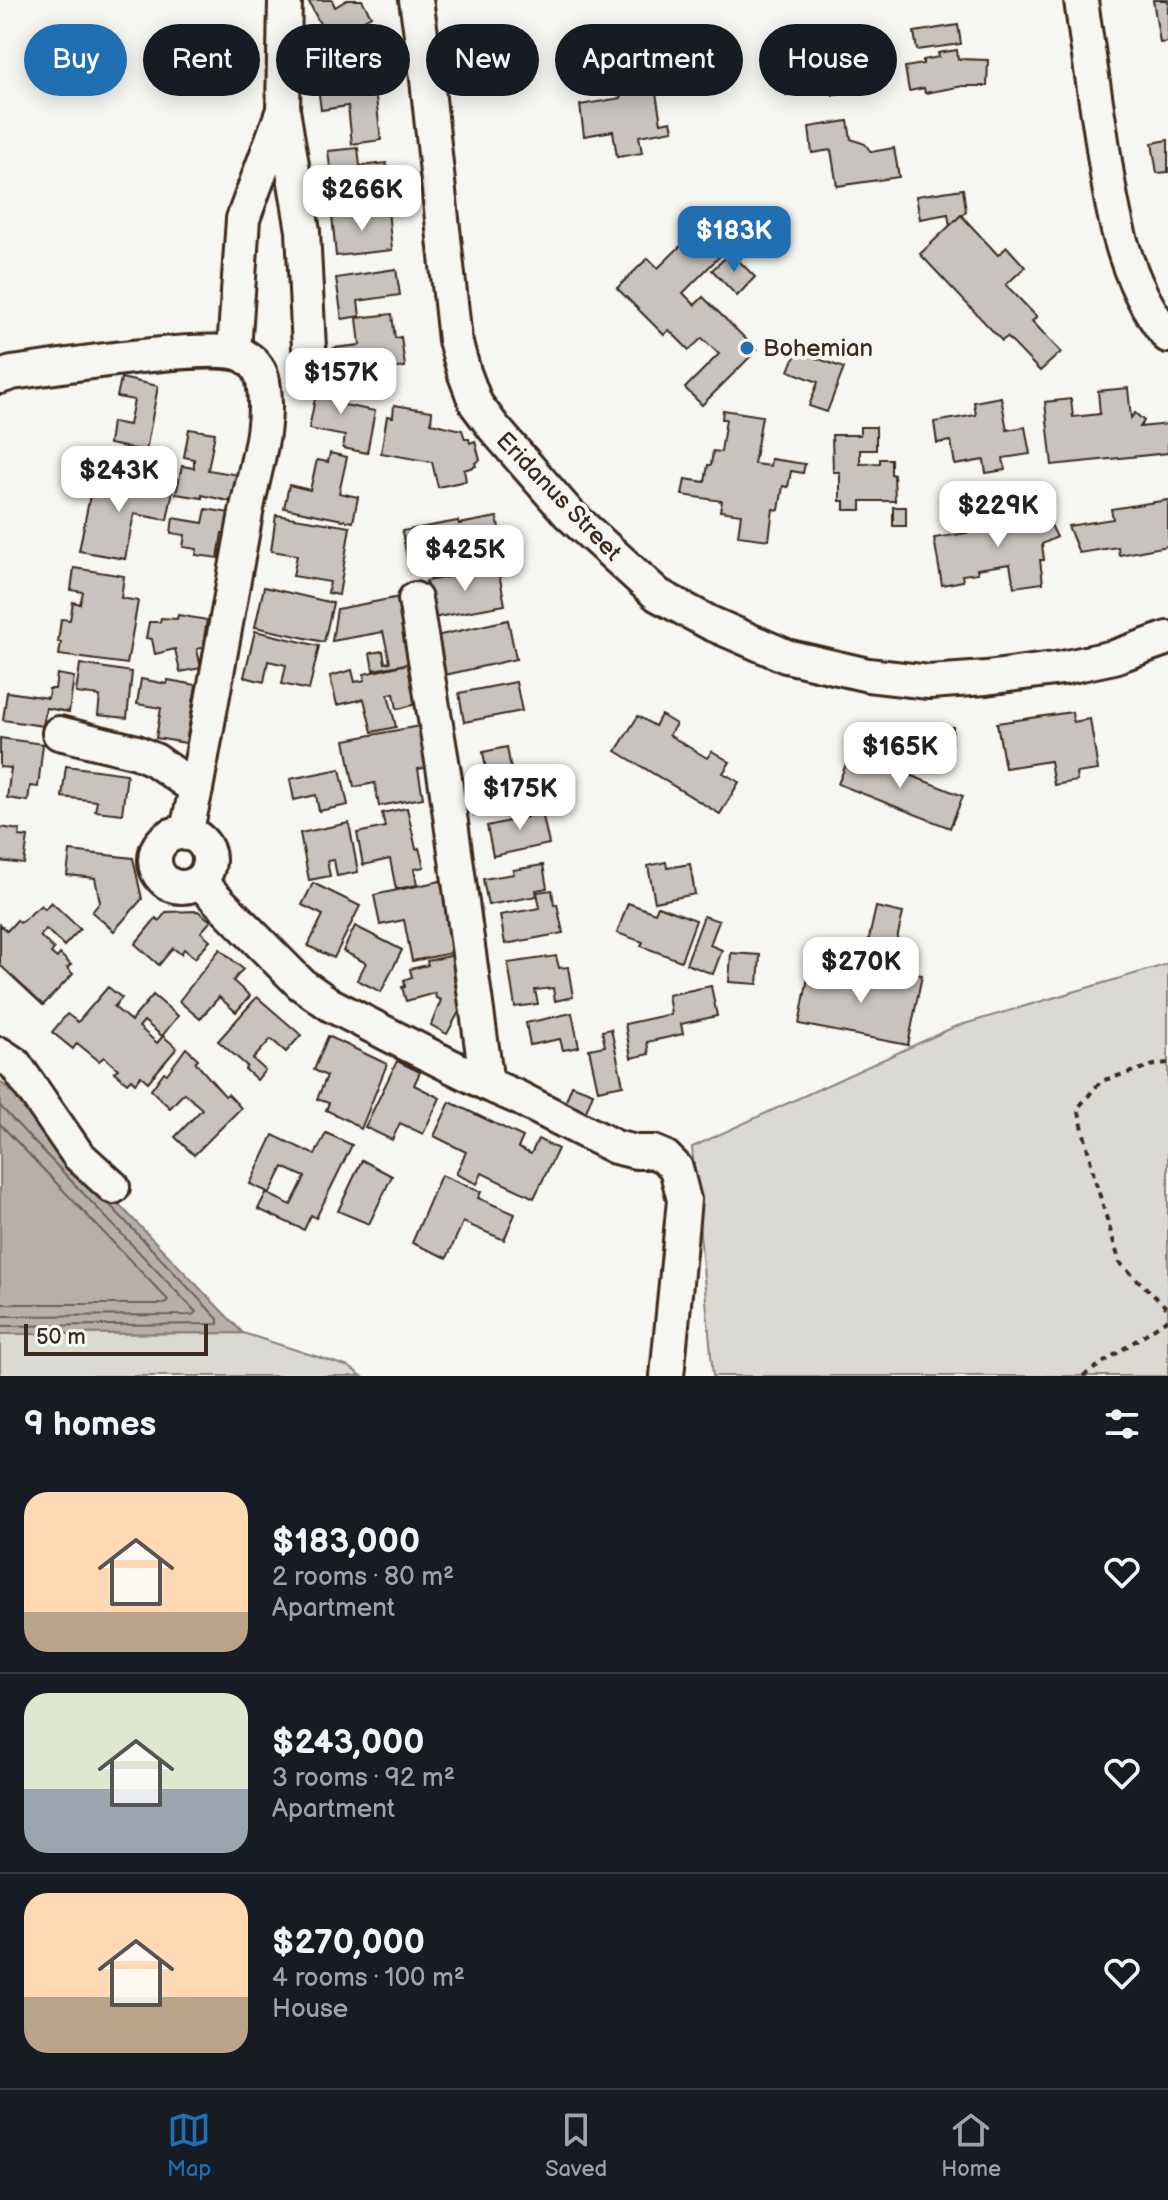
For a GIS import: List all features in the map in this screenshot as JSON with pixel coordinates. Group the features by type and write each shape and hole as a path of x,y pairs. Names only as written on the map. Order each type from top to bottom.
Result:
{"street":[{"path":"285,0 283,110 303,231 309,348"},
{"name":"Eridanus Street","path":"416,0 455,340 476,404 569,514 658,595 710,623 786,656 868,675 929,682 1062,668 1114,657 1168,638"},
{"path":"1081,0 1112,209 1122,250 1145,299 1168,336"},
{"path":"234,351 243,219 283,110"},
{"path":"0,377 173,353 234,351 245,356 261,374 264,405 262,450 248,501 186,834"},
{"path":"415,599 445,779 487,1084"},
{"path":"59,733 137,752 155,760 196,789"},
{"path":"186,834 195,837 206,849 208,867 199,881 191,886 173,886 160,876 156,867 157,850 169,837 186,834"},
{"path":"199,881 301,984 331,1005 615,1147 653,1152 665,1157 676,1168 684,1200 667,1376"},
{"path":"0,1054 15,1064 78,1155 113,1187"}],"path":[{"path":"1168,1063 1101,1081 1078,1108 1120,1263 1168,1309"},
{"path":"1083,1376 1168,1319"}],"shaded area":[{"path":"1168,964 1168,1376 713,1376 692,1147 954,1027"},
{"path":"243,1333 349,1367 362,1376 0,1376 0,1334"}],"water":[{"path":"0,1081 243,1333 0,1334"}],"building":[{"path":"332,0 335,7 347,0 362,0 371,16 357,24 320,24 309,2"},
{"path":"1153,0 1168,0 1168,42 1160,43"},
{"path":"958,25 961,44 917,50 914,32"},
{"path":"957,50 958,59 988,60 987,86 963,86 925,93 924,88 909,91 905,67 923,64 923,60 939,57 938,53"},
{"path":"319,96 376,96 381,140 352,144 348,106 321,110"},
{"path":"656,96 661,123 671,121 673,130 639,136 642,153 617,157 613,131 584,136 580,105"},
{"path":"848,121 851,139 865,144 871,152 894,148 899,177 837,186 831,150 812,153 809,127"},
{"path":"1168,140 1168,172 1157,173 1152,143"},
{"path":"358,148 360,166 386,163 389,183 362,186 363,194 334,198 328,151"},
{"path":"963,189 966,211 950,226 948,214 920,219 916,196"},
{"path":"388,210 392,250 336,256 332,215"},
{"path":"961,215 998,255 1007,247 1025,267 1006,285 1037,317 1032,321 1061,352 1040,371 1007,337 1002,341 920,254"},
{"path":"701,226 725,251 683,293 695,305 703,297 757,350 702,405 685,388 719,354 702,338 689,350 669,330 664,335 617,288 648,258 658,268"},
{"path":"731,253 755,277 737,296 712,270"},
{"path":"396,269 400,295 358,301 360,316 342,319 336,278"},
{"path":"392,314 395,338 401,337 405,367 384,370 383,359 375,360 376,364 337,369 334,348 360,345 357,318"},
{"path":"797,351 844,368 827,412 809,406 818,382 789,371"},
{"path":"121,378 158,386 146,451 109,444 112,422 129,425 134,400 117,397"},
{"path":"319,378 348,384 344,405 375,411 367,453 343,448 345,436 309,429"},
{"path":"1128,388 1131,418 1135,413 1144,421 1140,427 1168,424 1168,453 1052,465 1045,402 1071,399 1073,417 1100,414 1098,391"},
{"path":"1001,397 1007,430 1025,427 1030,454 1003,458 1005,470 986,473 984,460 955,465 951,441 937,443 934,422 976,415 974,402"},
{"path":"394,405 432,411 431,423 462,430 465,439 469,439 470,443 475,441 480,460 475,463 476,466 464,470 466,481 438,487 432,462 381,453 387,416 393,417"},
{"path":"723,410 762,416 754,464 770,466 771,459 805,464 803,473 791,471 788,487 783,486 779,510 773,509 769,540 738,536 741,514 720,511 722,501 682,495 685,479 705,482 713,451 721,452 726,419 722,419"},
{"path":"860,427 876,427 876,450 860,450 860,464 891,459 895,501 861,501 861,510 844,510 844,501 840,501 840,472 833,472 832,435 860,435"},
{"path":"189,429 215,433 208,470 239,475 233,502 202,495 202,498 176,494 182,466 194,468 194,459 184,457"},
{"path":"330,453 347,457 339,493 358,497 353,522 284,508 289,485 310,490 317,460 328,462"},
{"path":"94,475 173,490 167,520 134,514 125,559 79,551"},
{"path":"1168,500 1168,546 1119,555 1118,547 1079,553 1068,526 1113,519 1111,509"},
{"path":"1041,505 1057,537 1042,544 1044,560 1040,560 1043,583 1014,587 1010,564 977,569 978,573 962,575 963,581 942,585 934,538 1020,521 1018,516"},
{"path":"893,507 906,507 906,526 893,526"},
{"path":"206,509 230,513 226,533 222,533 218,558 196,555 197,549 183,547 185,535 171,533 173,518 203,523"},
{"path":"276,515 350,527 339,595 328,593 330,582 293,576 297,555 271,551"},
{"path":"497,517 502,545 451,554 454,573 431,578 429,565 409,569 402,531"},
{"path":"74,568 124,576 121,598 138,601 127,664 59,655 61,619 70,620 73,602 80,604 83,592 71,590"},
{"path":"498,568 505,605 432,618 426,581"},
{"path":"264,587 333,603 324,642 255,627"},
{"path":"400,597 411,663 373,670 370,653 383,651 385,663 390,662 383,632 332,641 337,609"},
{"path":"178,615 207,620 206,647 197,649 201,668 180,672 175,649 155,654 152,639 146,638 149,622 160,622 161,618 177,619"},
{"path":"508,620 516,659 445,675 436,636"},
{"path":"255,631 319,646 309,690 282,684 286,665 268,661 264,682 244,677"},
{"path":"416,662 425,702 397,709 394,693 388,694 396,727 372,732 364,699 337,705 330,676 352,670 355,682 365,680 364,674"},
{"path":"80,664 132,672 127,718 98,715 100,696 76,693"},
{"path":"57,674 74,677 69,712 46,708 43,726 3,720 7,692 48,698 49,689 55,689"},
{"path":"141,679 196,685 186,743 156,738 161,708 137,704"},
{"path":"516,682 522,711 464,722 459,693"},
{"path":"1072,712 1073,722 1090,719 1098,770 1076,773 1077,781 1054,785 1050,761 1005,768 997,723"},
{"path":"661,715 676,724 669,735 707,758 712,751 730,762 723,773 739,782 720,814 616,751 638,716 655,726"},
{"path":"430,724 438,766 418,769 423,798 379,806 375,783 354,787 345,740"},
{"path":"912,725 953,727 951,759 910,756"},
{"path":"0,738 43,744 38,787 30,786 28,801 7,798 11,768 0,767"},
{"path":"507,747 512,775 488,780 483,752"},
{"path":"851,752 963,796 950,828 838,784"},
{"path":"66,766 127,774 122,814 95,811 97,801 62,797"},
{"path":"340,769 348,805 319,811 316,795 294,800 290,779"},
{"path":"530,775 534,797 522,800 523,805 474,815 470,791 499,785 498,781"},
{"path":"539,798 549,844 493,856 487,826 527,817 524,802"},
{"path":"407,808 416,849 419,848 424,867 414,869 417,885 396,889 390,859 363,865 357,833 385,827 382,813"},
{"path":"349,823 358,872 337,876 334,860 327,861 330,876 309,880 300,833"},
{"path":"0,827 20,830 19,836 28,837 24,864 0,861"},
{"path":"70,851 133,858 142,899 114,931 92,912 100,902 95,878 67,875"},
{"path":"666,862 667,868 690,864 695,894 655,902 648,866"},
{"path":"543,865 547,888 536,890 537,896 488,905 483,879"},
{"path":"450,879 456,952 412,961 404,920 380,925 374,895"},
{"path":"313,883 360,906 334,958 308,946 323,915 302,905"},
{"path":"552,890 563,933 505,944 500,915 540,908 537,892"},
{"path":"51,902 80,929 64,946 46,929 40,936 54,949 51,953 57,958 60,954 71,965 67,968 73,974 43,1005 0,965 0,925 7,931 17,920 20,923 41,905 45,909"},
{"path":"628,903 655,913 658,906 696,920 681,961 617,933"},
{"path":"876,907 903,913 894,952 867,947"},
{"path":"198,911 211,921 201,932 210,940 195,958 184,949 181,954 173,948 159,965 135,944 156,918 159,921 166,912"},
{"path":"704,916 719,921 710,945 722,950 713,974 686,964"},
{"path":"355,926 402,950 381,992 357,980 366,963 343,951"},
{"path":"220,949 243,969 233,981 250,996 236,1012 219,997 200,1019 179,1001"},
{"path":"731,953 760,955 758,984 729,982"},
{"path":"459,954 465,978 454,980 461,1008 447,1034 431,1025 441,1000 436,998 435,993 406,1001 402,987 405,987 404,980 412,977 410,969 428,965 427,961"},
{"path":"556,956 559,968 568,967 573,997 555,1001 553,988 535,990 538,1004 515,1007 508,963"},
{"path":"810,967 903,985 905,972 922,975 908,1045 799,1024"},
{"path":"711,986 717,1016 681,1024 683,1034 647,1042 649,1054 631,1058 625,1024 671,1014 668,995"},
{"path":"108,987 122,998 114,1007 131,1021 153,995 178,1016 162,1036 144,1021 139,1027 157,1043 163,1036 177,1048 148,1082 141,1076 135,1083 131,1079 127,1083 114,1072 118,1069 104,1057 99,1061 77,1043 73,1049 52,1032 67,1014 78,1022"},
{"path":"257,997 301,1035 286,1052 271,1039 253,1059 265,1070 257,1080 245,1069 247,1066 218,1041"},
{"path":"572,1013 579,1047 563,1050 560,1039 530,1045 526,1023"},
{"path":"611,1029 623,1085 598,1090 589,1049 605,1046 602,1031"},
{"path":"328,1036 387,1064 361,1129 326,1110 329,1103 317,1099 327,1076 314,1070"},
{"path":"186,1048 225,1096 228,1094 241,1108 194,1155 175,1137 202,1109 184,1093 170,1108 151,1090"},
{"path":"397,1061 420,1072 414,1085 440,1098 423,1134 400,1123 392,1140 365,1127"},
{"path":"572,1085 593,1093 585,1114 564,1106"},
{"path":"450,1102 523,1137 518,1148 531,1154 538,1139 558,1149 534,1198 482,1173 477,1184 456,1174 466,1152 434,1136"},
{"path":"326,1133 352,1145 316,1218 311,1215 304,1230 258,1209 266,1193 291,1205 305,1177 283,1167 270,1193 250,1184 273,1135 315,1155"},
{"path":"362,1160 392,1176 369,1224 338,1211"},
{"path":"441,1175 481,1192 478,1198 515,1214 504,1240 463,1222 447,1258 412,1243"}],"place":[{"name":"Bohemian","path":"747,348"}]}
